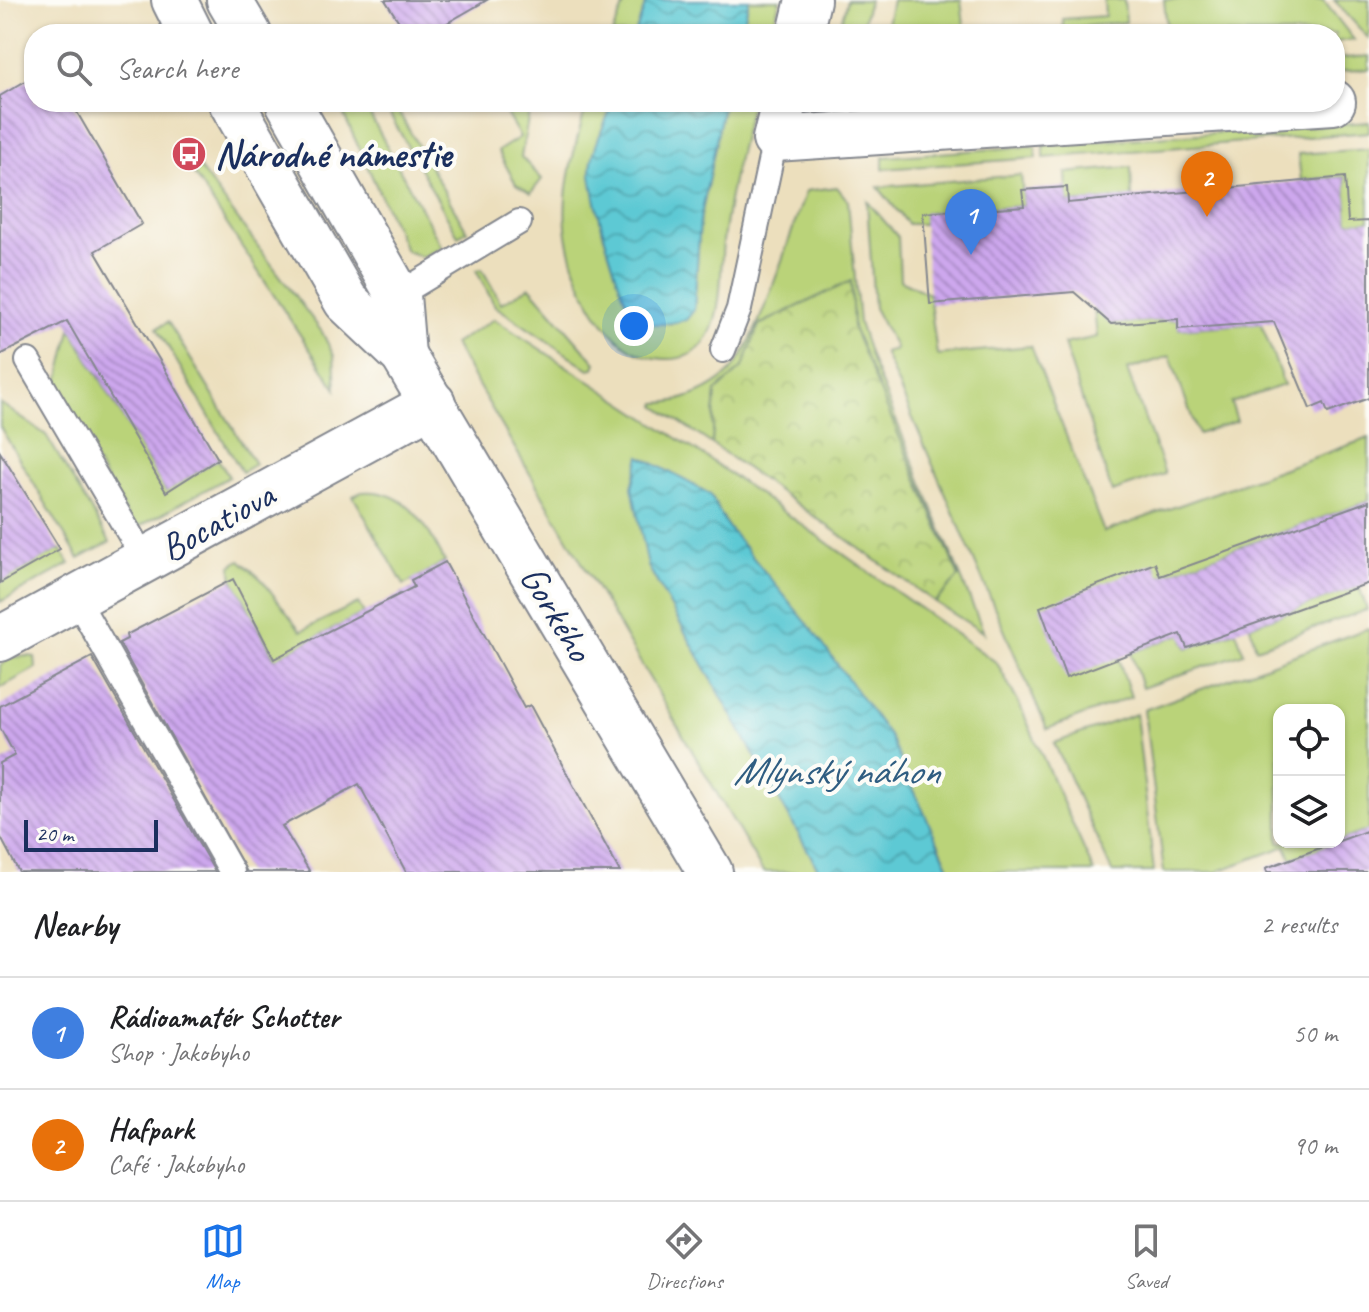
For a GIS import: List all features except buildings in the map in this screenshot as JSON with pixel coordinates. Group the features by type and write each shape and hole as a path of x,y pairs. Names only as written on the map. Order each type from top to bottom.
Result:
{"street":[{"path":"174,0 186,24"},
{"path":"229,0 243,24"},
{"path":"802,24 808,0"},
{"path":"1345,101 1369,100"},
{"name":"Gorkého","path":"237,112 346,301 403,355 433,403 710,872"},
{"name":"Gorkého","path":"294,112 398,295 403,355"},
{"path":"780,121 1042,112"},
{"name":"Bocatiova","path":"0,639 433,403"}],"lane":[{"path":"723,350 739,309 780,121"},
{"path":"398,295 519,222"},
{"path":"28,361 145,560"},
{"path":"76,598 229,870"}],"green space":[{"path":"626,0 647,0 639,24 616,24"},
{"path":"749,0 780,0 774,24 743,24"},
{"path":"847,0 869,0 863,24 841,24"},
{"path":"892,0 961,0 964,24 887,24"},
{"path":"1104,0 1124,0 1126,22 1063,24 1063,19 1105,16"},
{"path":"1164,0 1323,0 1342,24 1166,24"},
{"path":"1334,0 1369,0 1369,39"},
{"path":"1345,28 1354,40 1345,41"},
{"path":"1369,56 1369,69 1345,71 1345,58"},
{"path":"343,112 368,112 442,247 422,257 406,251"},
{"path":"389,112 399,112 467,231 458,236"},
{"path":"505,112 529,112 521,157 542,179 531,193 516,184 498,151 520,137"},
{"path":"584,112 610,112 591,170 603,233 627,305 670,324 694,310 700,221 722,112 750,112 726,217 716,316 706,340 688,356 664,359 643,355 625,345 595,311 569,247 565,211 571,164"},
{"path":"1369,122 1369,132 1044,158 1044,145"},
{"path":"1035,146 1037,158 883,169 883,157"},
{"path":"1369,149 1369,221 1348,222 1345,177 1301,180 1298,154"},
{"path":"189,154 322,332 334,356 336,389 189,167"},
{"path":"1131,167 1132,198 1068,203 1066,173"},
{"path":"1021,175 1024,206 924,213 924,224 908,224 878,187"},
{"path":"837,187 848,201 859,323 872,362 984,633 935,602 959,576 853,328 851,281 759,325 743,367 716,392 712,444 656,406 657,403 696,394 730,372 741,358 762,313 806,191"},
{"path":"867,201 898,237 900,280 929,294 937,355 1031,346 1104,532 1369,438 1369,501 1160,576 1118,658 1131,697 1047,729 884,352 896,349 874,308"},
{"path":"482,269 501,303 530,287 596,363 594,368 589,369 495,306 476,270"},
{"path":"851,281 853,328 959,577 935,602 712,444 716,392 743,367 759,325"},
{"path":"1094,309 1111,324 1178,319 1179,329 1261,323 1284,385 1231,403 1237,421 1198,434 1170,356 1127,370 1165,474 1112,492 1064,344 1097,337"},
{"path":"494,319 706,457 997,663 1020,706 1094,872 951,872 938,842 727,526 710,494 648,566 820,872 763,872 454,344"},
{"path":"168,322 255,464 242,472 157,328"},
{"path":"71,329 166,491 218,459 229,477 135,529 56,394"},
{"path":"0,403 46,435 110,542 79,559 0,427"},
{"path":"362,492 378,492 404,503 423,523 445,562 404,585 353,496"},
{"path":"60,549 70,564 0,602 0,574 4,580"},
{"path":"240,560 262,580 301,631 358,603 364,613 275,659 233,579 231,566"},
{"path":"1359,586 1367,610 1256,648 1250,626"},
{"path":"1369,628 1369,830 1345,839 1345,704 1273,704 1273,848 1281,848 1216,872 1164,872 1144,710"},
{"path":"1236,631 1244,653 1142,688 1131,653 1181,634 1187,648"},
{"path":"13,657 35,657 36,668 0,688 0,665"},
{"path":"1136,714 1154,872 1112,872 1054,743"},
{"path":"1287,848 1321,848 1291,859"}],"water":[{"path":"647,0 749,0 743,24 639,24"},
{"path":"609,112 722,112 700,221 694,310 686,320 655,324 643,322 631,311 616,274 593,185 591,165"},
{"name":"Mlynský náhon","path":"640,456 710,494 727,526 811,628 890,737 951,872 820,872 648,566 632,487"}],"place":[{"name":"Národné námestie","path":"189,154"},
{"name":"Hafpark","path":"1207,217"},
{"name":"Rádioamatér Schotter","path":"971,255"}]}
